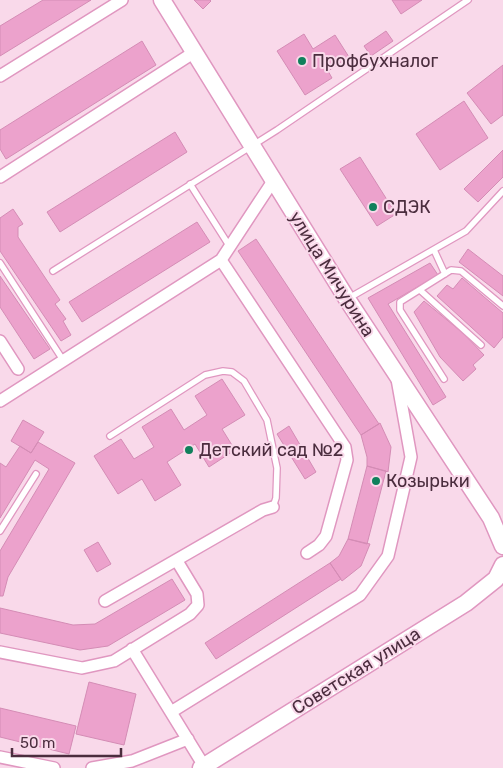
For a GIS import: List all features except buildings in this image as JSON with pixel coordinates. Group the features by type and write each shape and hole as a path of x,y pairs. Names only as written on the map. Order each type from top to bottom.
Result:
{"street":[{"path":"0,76 122,0"},
{"name":"улица Мичурина","path":"162,0 193,53 347,299 490,518 503,546"},
{"path":"0,177 193,53"},
{"path":"0,401 221,260 273,181"},
{"path":"221,260 345,447 348,460 326,536 319,545 307,553"},
{"path":"0,341 18,369"},
{"path":"171,712 360,595 388,556 411,457 397,376"},
{"path":"105,601 263,510 273,507"},
{"path":"0,652 82,668 114,661 190,614 198,605 197,594 177,561"},
{"name":"Советская улица","path":"202,767 466,603 496,579 503,565"},
{"path":"132,649 188,739 202,767"},
{"path":"92,768 132,760 188,739"},
{"path":"0,757 54,768"}],"lane":[{"path":"53,271 356,77 468,0"},
{"path":"190,184 230,247"},
{"path":"347,299 466,231 503,191"},
{"path":"434,250 444,274"},
{"path":"0,264 63,360"},
{"path":"444,379 400,310 400,302 421,291 451,270 460,271 503,306"},
{"path":"421,291 481,345"},
{"path":"110,436 205,375 223,371 232,372 244,381 267,420 277,468 276,498 273,507"},
{"path":"0,531 36,474"}],"place":[{"name":"Профбухналог","path":"302,61"},
{"name":"СДЭК","path":"373,207"},
{"name":"Детский сад №2","path":"189,450"},
{"name":"Козырьки","path":"376,481"}]}
